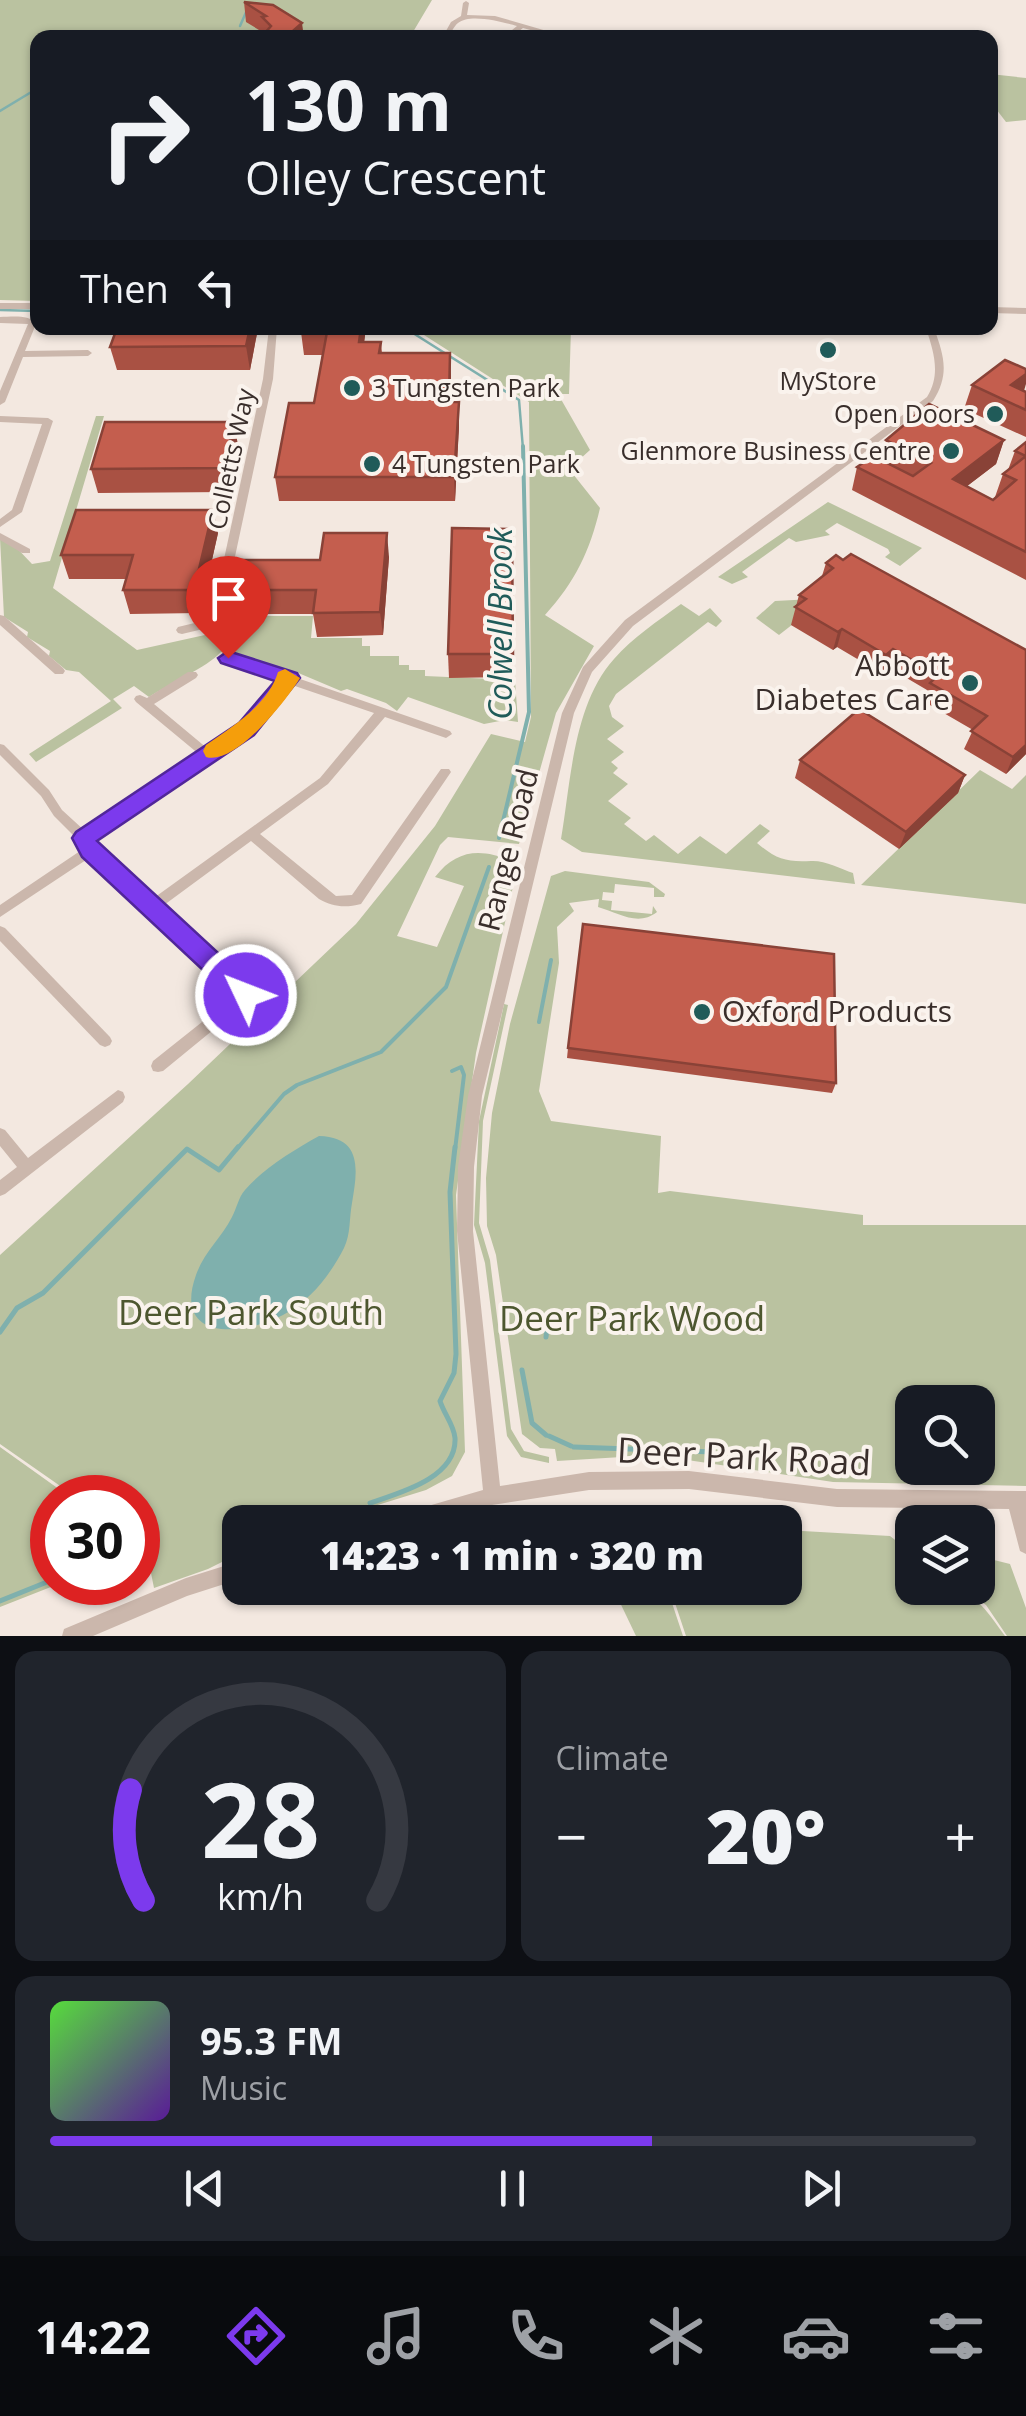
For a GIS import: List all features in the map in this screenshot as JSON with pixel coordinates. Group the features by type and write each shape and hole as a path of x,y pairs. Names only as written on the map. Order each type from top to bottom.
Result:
{"street":[{"path":"464,17 466,2"},
{"path":"449,30 464,17 496,18 538,30"},
{"path":"517,30 523,26"},
{"path":"0,306 30,306"},
{"path":"998,310 1026,310"},
{"path":"0,320 30,321"},
{"path":"0,402 30,326"},
{"name":"Colletts Way","path":"182,630 216,622 268,379 272,335"},
{"name":"Range Road","path":"492,1496 466,1230 468,1151 483,1058 568,713 587,670 629,623 930,399 938,389 942,366 932,335"},
{"path":"19,354 88,353"},
{"path":"0,419 48,420 16,512 0,524"},
{"path":"0,536 26,551"},
{"path":"0,616 59,671"},
{"path":"228,658 446,734"},
{"path":"192,675 143,701 208,755"},
{"path":"0,912 252,725 290,678"},
{"path":"151,907 324,782 382,711"},
{"path":"0,748 6,764 246,995"},
{"path":"250,834 324,896 334,901 356,900 445,772"},
{"path":"0,932 105,1041"},
{"path":"158,1066 274,972"},
{"path":"0,1190 118,1097"},
{"path":"0,1136 27,1168"},
{"name":"Deer Park Road","path":"462,1505 492,1496 589,1482 689,1480 837,1498 1021,1500"},
{"path":"1021,1500 1026,1545"},
{"path":"71,1636 222,1576"}],"green space":[{"path":"0,0 432,0 414,30 30,30 30,301 0,300"},
{"path":"998,75 1026,78 1026,120 1006,122 998,112"},
{"name":"Deer Park South","path":"424,335 571,335 569,394 558,394 590,450 569,469 600,508 580,565 545,615 594,646 556,713 519,844 448,837 440,845 397,936 437,947 464,886 435,877 453,860 483,853 518,864 476,1053 456,1195 465,1452 452,1476 426,1490 378,1505 222,1505 222,1562 160,1586 160,1475 44,1475 0,1444 0,1255 356,924 435,826 491,734 525,742 531,717 529,402"},
{"path":"96,416 104,416 53,588 137,650 223,631 225,616 313,616 311,638 362,638 362,646 370,646 370,656 399,656 399,665 409,665 409,670 425,670 425,676 515,680 518,722 484,724 408,697 397,711 347,689 341,691 296,672 289,674 221,652 149,697 134,686 113,699 122,708 36,762 29,754 111,701 79,672 66,670 49,656 50,651 27,637 28,632 4,617 0,538 12,543 32,564 50,561"},
{"path":"828,502 922,548 900,566 885,557 890,553 888,549 837,523 825,531 830,535 796,542 789,538 742,572 748,577 732,584 718,577"},
{"path":"813,599 802,617 779,635 756,618 775,601"},
{"path":"681,604 699,616 710,608 722,621 716,627 708,622 616,694 609,706 612,717 624,726 607,739 624,752 611,762 618,768 613,773 628,784 608,801 631,818 624,824 646,841 654,835 678,854 700,836 726,854 760,824 770,831 757,843 770,853 788,860 832,865 853,873 855,884 582,852 561,839 576,744 600,678 629,644"},
{"path":"980,770 1012,789 1026,775 1026,904 861,885"},
{"name":"Deer Park Wood","path":"565,871 649,882 665,894 654,897 654,888 615,884 614,893 603,892 602,900 612,901 611,910 652,914 653,906 657,912 643,918 598,907 599,899 569,903 574,911 557,927 559,963 539,1091 551,1121 661,1136 658,1193 670,1191 863,1215 863,1225 1026,1225 1026,1486 978,1485 995,1485 995,1385 895,1385 895,1483 833,1482 654,1455 557,1461 555,1449 540,1448 522,1434 496,1255 487,1226 486,1178 492,1113 510,1024 551,876"},
{"path":"504,1004 508,1005 483,1121 479,1223 490,1260 511,1429 524,1451 549,1457 549,1463 521,1457 507,1436 485,1263 474,1225 479,1121"},
{"path":"0,1447 39,1475 30,1475 30,1595 0,1607"},
{"path":"802,1531 890,1536 895,1540 895,1605 980,1605 1005,1636 686,1636 676,1605 802,1605"},
{"path":"995,1560 1010,1564 1026,1608 1026,1636 1007,1636 986,1605 995,1605"},
{"path":"621,1605 673,1605 683,1636 636,1636"}],"water":[{"path":"319,1136 344,1143 351,1150 356,1169 348,1237 332,1268 302,1302 267,1322 232,1329 203,1323 194,1312 191,1297 196,1275 243,1193 270,1167"}],"building":[{"path":"244,2 273,5 302,23 294,30 268,30 271,26 262,17 266,16"},
{"path":"114,335 248,335 246,346 110,347"},
{"path":"326,335 360,335 359,342 381,342 379,353 450,353 449,402 459,402 454,477 275,477 289,403 314,403"},
{"path":"1005,360 1026,369 1026,374 1011,385 1026,392 1026,410 972,385"},
{"path":"929,404 1004,440 953,479 993,500 1016,480 1003,474 1026,456 1026,552 857,467 873,456 913,476 931,463 886,440"},
{"path":"105,422 234,422 224,468 91,469"},
{"path":"1026,442 1026,456 1015,451"},
{"path":"76,510 213,510 194,590 123,590 133,555 61,555"},
{"path":"452,528 512,529 513,654 448,654"},
{"path":"324,533 387,533 380,612 313,613 316,590 232,590 238,560 320,560"},
{"name":"Abbott Diabetes Care","path":"851,554 1026,650 1026,745 1013,757 971,731 987,716 930,683 938,675 893,649 886,655 795,607 806,599 799,595 833,568 826,563 836,555 843,560"},
{"name":"Abbott Diabetes Care","path":"859,709 965,775 906,832 800,760"},
{"name":"Oxford Products","path":"583,924 834,954 836,1083 568,1048"}],"waterway":[{"path":"240,26 247,10"},
{"path":"0,111 30,93"},
{"path":"0,310 30,311"},
{"path":"416,335 519,400 523,449"},
{"name":"Colwell Brook","path":"499,838 529,712 523,446"},
{"name":"Colwell Brook","path":"236,1150 284,1094 297,1085 381,1052 446,987 489,867"},
{"path":"539,1022 551,960"},
{"path":"452,1071 461,1067 464,1075 455,1150"},
{"path":"0,1332 17,1308 43,1293 187,1149 219,1170 238,1147"},
{"path":"370,1503 424,1482 447,1464 453,1452 454,1433 440,1401 454,1373 456,1354 450,1192 455,1147"},
{"path":"546,1337 547,1328"},
{"path":"522,1370 532,1423 546,1435"},
{"path":"549,1436 571,1446"},
{"path":"574,1447 713,1452"},
{"path":"0,1601 30,1589"}],"slow traffic":[{"path":"214,751 252,725 290,678 285,677"}],"place":[{"name":"MyStore","path":"828,350"},
{"name":"3 Tungsten Park","path":"352,388"},
{"name":"Open Doors","path":"995,414"},
{"name":"Glenmore Business Centre","path":"951,451"},
{"name":"4 Tungsten Park","path":"372,464"},
{"name":"Abbott Diabetes Care","path":"970,683"},
{"name":"Oxford Products","path":"702,1012"}],"route":[{"path":"228,658 290,678 247,729 84,838 90,851 246,995"}]}
